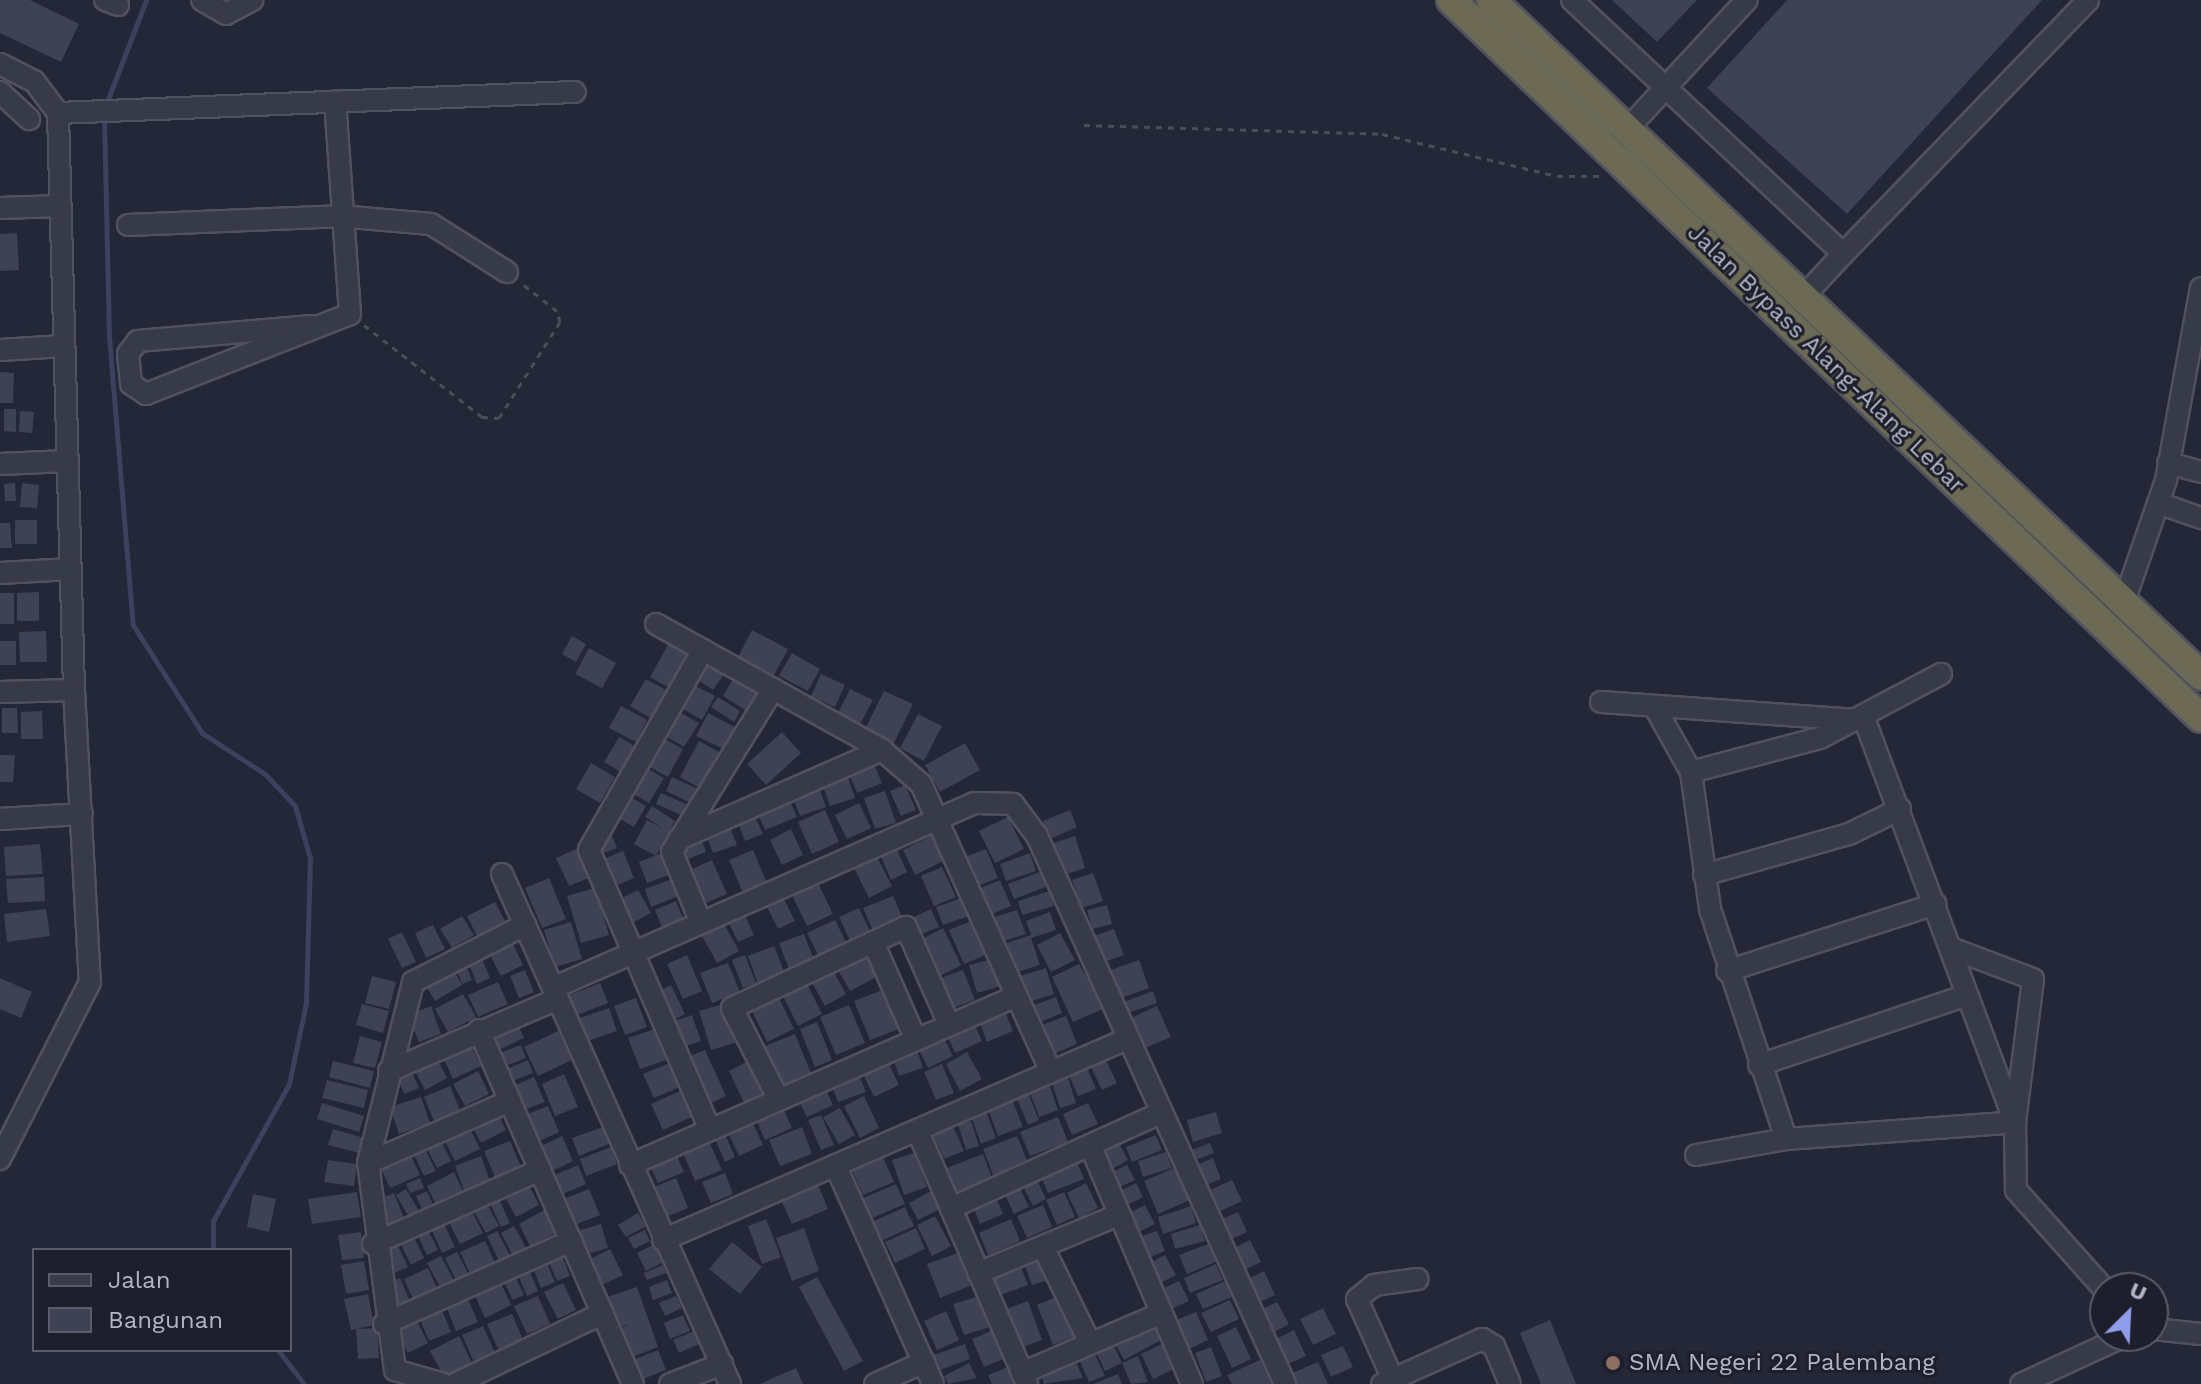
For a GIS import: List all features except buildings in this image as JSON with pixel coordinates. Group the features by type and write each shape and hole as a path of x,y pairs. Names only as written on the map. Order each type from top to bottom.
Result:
{"highway":[{"name":"Jalan Bypass Alang-Alang Lebar","path":"1451,0 1620,149 1803,297 2201,676"},
{"name":"Jalan Bypass Alang-Alang Lebar","path":"1491,0 1620,149 2201,718"}],"street":[{"path":"202,0 226,14 252,0"},
{"path":"1572,0 1843,254"},
{"path":"1620,149 1663,87 1747,0"},
{"path":"1803,297 2088,0"},
{"path":"0,1159 5,1138 90,982 74,690 58,113 9,68 3,94 29,119"},
{"path":"58,113 575,92"},
{"path":"312,326 138,341 128,354 131,384 146,394 312,326 350,314 339,216 335,102"},
{"path":"0,208 60,206"},
{"path":"128,225 339,216 431,224 507,272"},
{"path":"2124,602 2158,503 2168,463 2201,288"},
{"path":"0,350 64,346"},
{"path":"0,464 67,461"},
{"path":"2168,463 2201,472"},
{"path":"2158,503 2201,518"},
{"path":"0,573 71,569"},
{"path":"656,624 882,750 921,784 942,817 1050,1070"},
{"path":"703,650 589,842 710,1129"},
{"path":"1691,772 1865,721 1941,674"},
{"path":"701,923 672,852 773,689"},
{"path":"0,692 74,690"},
{"path":"1601,702 1657,711 1865,721"},
{"path":"1657,711 1691,772 1704,875 1727,971 1786,1139"},
{"path":"1865,721 1953,949 2015,1122"},
{"path":"679,839 882,750"},
{"path":"389,1071 555,994 634,952 942,817 996,799 1024,816 1285,1384"},
{"path":"1704,875 1849,834 1900,809"},
{"path":"0,819 82,814"},
{"path":"502,874 730,1384"},
{"path":"1727,971 1936,904"},
{"path":"444,1384 395,1370 384,1324 373,1244 368,1163 389,1071 417,977 525,925"},
{"path":"778,1098 732,1008 906,927 949,1024"},
{"path":"873,942 916,1040"},
{"path":"1953,949 2033,979 2015,1122 2016,1190 2089,1272"},
{"path":"1759,1065 1967,995"},
{"path":"630,1165 1016,996"},
{"path":"479,1030 633,1384"},
{"path":"663,1240 837,1169 1050,1070 1127,1039"},
{"path":"368,1163 510,1101"},
{"path":"951,1208 1160,1113"},
{"path":"1696,1155 1786,1139 2015,1122"},
{"path":"918,1132 1025,1378 1090,1343 1162,1313"},
{"path":"1090,1145 1162,1313 1187,1382"},
{"path":"837,1169 933,1384"},
{"path":"373,1244 540,1170"},
{"path":"978,1273 1119,1215"},
{"path":"384,1324 571,1241"},
{"path":"1043,1247 1090,1343"},
{"path":"1418,1279 1374,1285 1357,1299 1390,1382 1482,1339 1494,1346 1510,1384"},
{"path":"455,1384 603,1313"},
{"path":"2169,1331 2201,1334"},
{"path":"2021,1384 2090,1352"},
{"path":"875,1384 924,1362"},
{"path":"670,1384 722,1364"}],"path":[{"path":"1084,125 1382,134 1575,179 1620,149"},
{"path":"350,314 482,417 499,418 561,316 507,272"}],"waterway":[{"path":"105,107 146,0"},
{"path":"104,117 109,336 133,625 202,733 265,774 295,806 310,858 306,1003 289,1084 213,1221 213,1248"},
{"path":"280,1352 304,1384"}],"place":[{"name":"SMA Negeri 22 Palembang","path":"1613,1363"}]}
